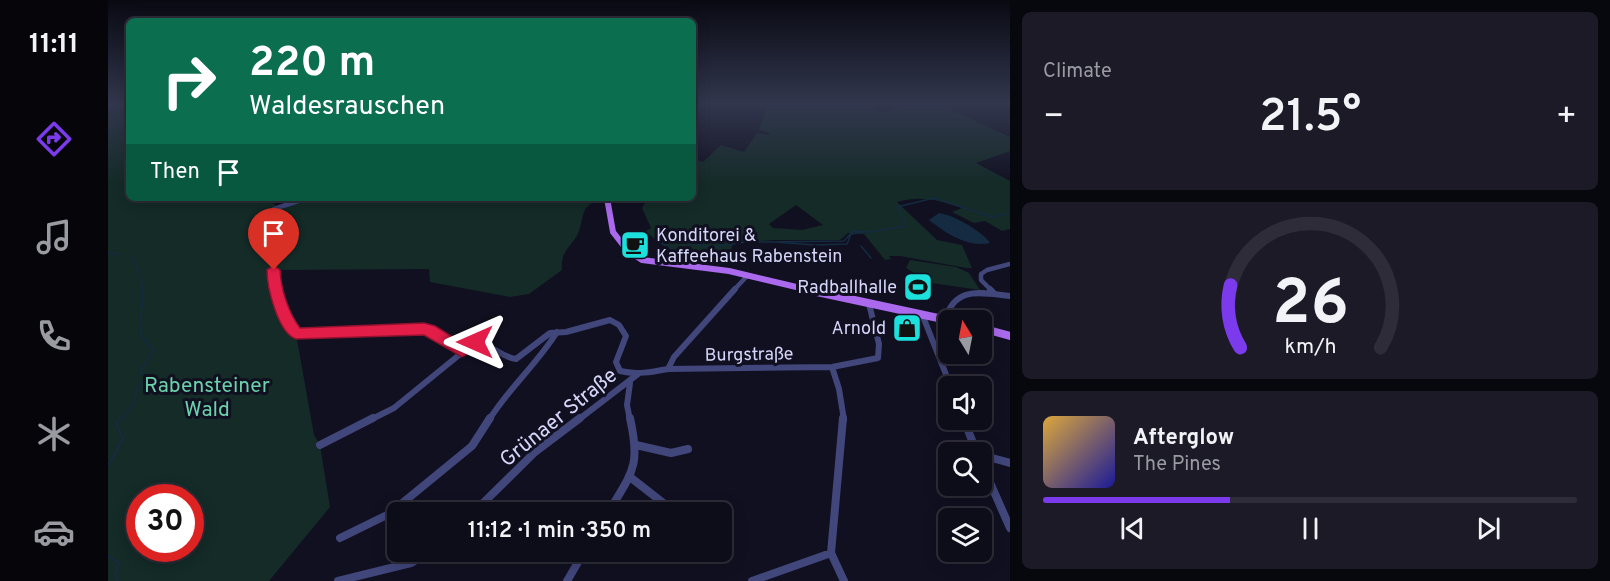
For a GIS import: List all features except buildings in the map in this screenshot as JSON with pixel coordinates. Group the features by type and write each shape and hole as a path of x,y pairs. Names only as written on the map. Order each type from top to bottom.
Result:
{"main road":[{"path":"608,201 614,232 627,250 638,258 657,263 729,271 938,318"},
{"path":"992,331 1010,336"}],"street":[{"path":"299,201 274,210 278,229 274,280 286,320 296,333 424,329 430,330 462,350"},
{"path":"994,294 981,280 981,274 987,270 1010,264"},
{"path":"668,369 674,357 747,276"},
{"path":"949,310 950,302 958,295 1010,296"},
{"name":"Burgstraße","path":"639,374 668,369 831,368 870,362 878,358 879,344 869,304"},
{"path":"922,314 947,376"},
{"path":"320,446 394,408 432,379 462,350 475,342 488,344 503,358 516,359 544,335 604,321 619,325 626,336 616,362 621,371 639,374"},
{"path":"340,538 389,514 472,446 501,401 541,357 557,332"},
{"path":"831,368 839,389 844,422 831,552 844,581"},
{"name":"Grünaer Straße","path":"484,502 535,452 630,383 639,374"},
{"path":"615,502 634,468 636,445 627,405 630,383"},
{"path":"636,445 671,453 688,449"},
{"path":"992,458 1010,463"},
{"path":"630,477 662,502"},
{"path":"992,487 1010,528"},
{"path":"752,581 831,552"},
{"path":"338,581 413,562"},
{"path":"567,581 578,562"}],"green space":[{"name":"Rabensteiner Wald","path":"108,131 126,131 126,201 271,201 279,209 302,201 598,201 586,209 579,231 563,257 562,270 529,294 510,297 430,282 429,269 274,270 274,280 296,334 314,435 320,445 330,507 269,581 108,581"},
{"path":"763,131 997,131 1010,137 1010,151 976,163 1010,181 1010,229 1002,231 985,221 974,223 952,212 962,208 938,201 914,199 897,202 937,240 962,245 972,268 900,256 889,256 891,259 885,260 864,234 848,233 840,240 774,240 733,243 729,258 699,255 699,251 690,254 676,251 657,241 646,231 651,228 642,208 644,201 696,201 696,160 703,162 721,145 744,152 757,133 769,135 770,133","holes":["796,205 823,225 802,230 773,228 769,224"]},
{"path":"910,260 956,267 969,273 980,290 931,283 906,268"}],"water":[{"path":"939,213 967,224 990,243 966,242 950,235 929,220"}],"waterway":[{"path":"753,242 844,241 853,231 870,232 904,226 906,223 897,207 934,198 992,217 1010,213"},
{"path":"776,242 814,245 847,244 851,234 865,232"},
{"path":"657,241 678,252 692,243 709,247"},
{"path":"712,247 746,242"},
{"path":"861,246 871,258"},
{"path":"108,253 118,254"},
{"path":"119,420 132,407 137,390 144,382 145,376 140,372 154,350 142,336 140,329 143,288 131,256"},
{"path":"108,466 123,438 116,424 120,418"},
{"path":"108,556 119,563 115,576 118,581"}],"place":[{"name":"Konditorei & Kaffeehaus Rabenstein","path":"635,245"},
{"name":"Radballhalle","path":"918,287"},
{"name":"Arnold","path":"907,328"}],"route":[{"path":"274,270 274,280 286,320 296,333 424,329 430,330 462,350 475,342"}]}
